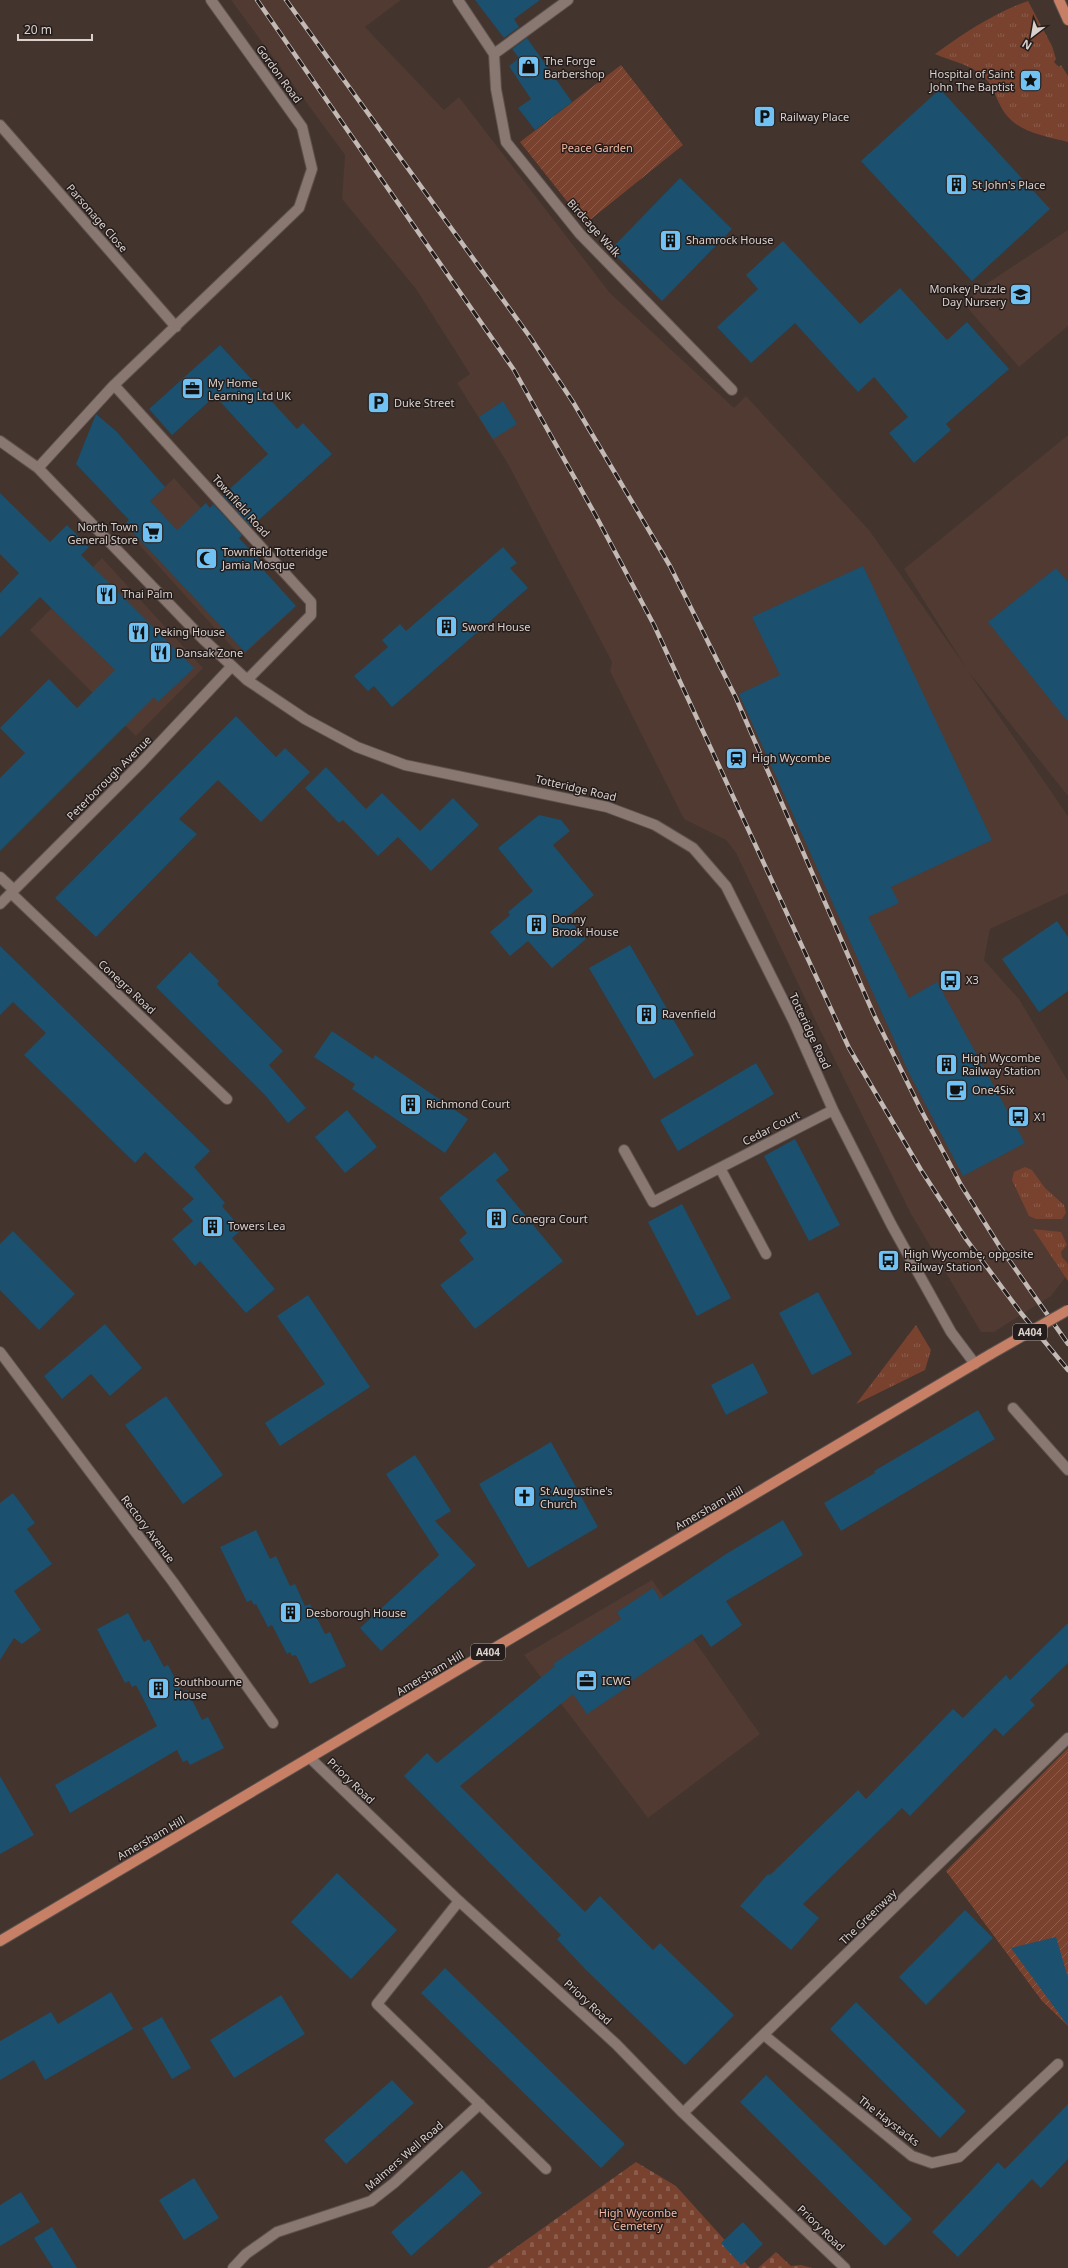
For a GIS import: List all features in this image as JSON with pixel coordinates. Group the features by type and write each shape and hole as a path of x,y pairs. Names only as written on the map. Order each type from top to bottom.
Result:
{"main road":[{"path":"1059,0 1068,20"},
{"name":"A404","path":"975,1364 1068,1310"},
{"name":"Amersham Hill","path":"0,1941 975,1364"}],"street":[{"name":"Gordon Road","path":"176,327 299,208 312,169 302,127 211,0"},
{"path":"458,0 494,54 568,0"},
{"name":"Birdcage Walk","path":"494,54 496,89 506,142 580,234 732,390"},
{"name":"Parsonage Close","path":"0,126 176,327"},
{"path":"38,468 114,385 176,327"},
{"name":"Townfield Road","path":"114,385 311,602 311,616 247,680"},
{"name":"Totteridge Road","path":"0,442 38,468 247,680 305,719 357,747 405,765 607,807 655,824 693,848 726,886 793,1020 833,1110 891,1224 947,1326 975,1364"},
{"name":"Peterborough Avenue","path":"0,904 141,763 232,666"},
{"name":"Conegra Road","path":"0,877 12,892 228,1099"},
{"name":"Cedar Court","path":"624,1150 653,1202 833,1110"},
{"path":"720,1168 766,1254"},
{"name":"Rectory Avenue","path":"0,1352 173,1582 273,1723"},
{"path":"1013,1408 1068,1470"},
{"name":"The Greenway","path":"683,2113 1068,1738"},
{"name":"Priory Road","path":"310,1758 459,1901 610,2039 683,2113 845,2268"},
{"path":"459,1901 377,2004 546,2169"},
{"name":"The Haystacks","path":"764,2035 912,2156 932,2163 959,2157 1058,2064"},
{"name":"Malmers Well Road","path":"233,2268 246,2254 277,2232 371,2201 394,2183 480,2104"}],"shaded area":[{"path":"231,0 401,0 365,27 444,110 459,97 610,293 734,408 746,396 869,530 965,666 904,569 1068,435 1068,796 968,671 1068,816 1068,893 990,929 984,960 1019,999 1068,1081 1068,1274 1051,1296 994,1332 981,1332 911,1214 821,1032 736,853 726,840 684,819 610,671 612,662 508,464 457,383 470,374 416,289 342,199 345,155"},
{"name":"Monkey Puzzle Day Nursery","path":"1068,230 1068,326 1019,367 964,304 983,286"},
{"path":"174,478 292,610 241,657 123,527"},
{"path":"102,558 203,668 136,736 30,630"},
{"path":"652,1580 760,1734 648,1818 524,1655"}],"green space":[{"path":"1028,1 1052,46 1056,59 1054,62 1059,67 1061,65 1068,76 1068,142 1038,134 1020,127 1006,114 986,78 973,69 935,54 980,24 1003,11"},
{"name":"Peace Garden","path":"621,65 683,145 585,224 520,142"},
{"path":"1025,1167 1032,1170 1045,1188 1064,1205 1066,1213 1062,1219 1036,1219 1029,1216 1012,1180 1014,1172"},
{"path":"1033,1229 1061,1232 1067,1245 1061,1252 1062,1257 1068,1264 1068,1281"},
{"path":"916,1325 931,1350 925,1370 856,1404"},
{"path":"1068,1748 1068,2026 1042,2001 946,1871"},
{"name":"High Wycombe Cemetery","path":"636,2162 676,2186 750,2268 487,2268"},
{"path":"776,2252 791,2266 801,2265 812,2268 758,2268"}],"building":[{"path":"475,0 540,0 514,19 519,27 504,38"},
{"path":"527,38 572,102 535,130 518,108 531,99 509,66 519,58 512,49"},
{"name":"St John's Place","path":"940,89 1050,209 972,281 861,161"},
{"name":"Shamrock House","path":"680,178 732,229 662,301 610,250"},
{"path":"783,241 860,324 900,288 947,340 967,322 1009,369 946,424 951,430 914,463 889,433 908,417 874,377 858,392 795,323 751,363 717,327 758,289 746,275"},
{"path":"220,345 297,429 303,423 332,454 251,527 223,495 268,454 215,396 172,435 149,409"},
{"path":"503,401 517,424 493,439 479,417"},
{"path":"96,414 116,431 165,487 150,501 177,530 206,503 210,508 213,504 242,535 239,538 262,563 259,565 296,606 245,652 125,524 129,520 76,464"},
{"path":"0,493 50,542 67,525 89,547 81,555 194,668 158,702 154,697 0,851 0,778 25,753 0,728 49,679 77,708 115,670 40,597 0,637 0,593 19,573 0,554"},
{"name":"Sword House","path":"503,547 517,563 510,568 528,588 392,707 374,686 368,691 354,676 388,647 382,640 400,624 406,631"},
{"path":"863,566 992,840 891,887 899,903 868,917 909,998 937,982 1025,1143 963,1176 908,1071 739,694 780,675 752,617"},
{"path":"1056,568 1068,582 1068,722 988,622"},
{"path":"236,716 276,757 285,748 310,772 261,822 218,780 179,819 197,834 96,937 55,898"},
{"path":"326,767 366,809 382,793 420,831 453,798 479,825 431,871 398,837 378,856 343,820 339,823 305,788"},
{"path":"539,815 561,820 570,831 553,845 594,895 567,917 586,939 552,968 528,941 510,956 490,932 510,915 508,912 533,891 498,848"},
{"path":"1057,921 1068,937 1068,991 1039,1012 1002,959"},
{"name":"Ravenfield","path":"630,945 694,1055 654,1079 589,968"},
{"path":"0,946 210,1151 194,1167 225,1203 222,1206 238,1225 235,1227 239,1232 232,1238 275,1289 246,1313 200,1261 195,1266 172,1239 193,1221 182,1209 194,1199 145,1152 135,1163 24,1055 46,1033 13,1002 0,1015"},
{"path":"190,952 219,981 217,984 283,1051 269,1065 306,1108 288,1123 265,1095 156,987"},
{"name":"Richmond Court","path":"332,1031 373,1059 375,1055 468,1119 445,1153 352,1089 355,1084 314,1057"},
{"path":"756,1063 774,1094 678,1151 660,1120"},
{"path":"347,1110 377,1147 345,1173 315,1137"},
{"path":"795,1139 840,1225 809,1241 764,1156"},
{"name":"Conegra Court","path":"495,1152 509,1170 496,1180 563,1261 475,1329 440,1285 474,1259 459,1240 467,1233 439,1198"},
{"path":"682,1204 731,1298 697,1316 648,1222"},
{"path":"13,1231 75,1294 39,1330 0,1290 0,1244"},
{"path":"818,1292 852,1354 812,1375 779,1313"},
{"path":"308,1295 370,1387 280,1446 265,1423 325,1384 277,1316"},
{"path":"105,1324 142,1368 110,1396 91,1374 62,1399 44,1376"},
{"path":"753,1363 768,1393 726,1415 711,1385"},
{"path":"166,1396 223,1475 183,1504 125,1425"},
{"path":"978,1410 995,1439 841,1531 824,1503 875,1473 874,1471"},
{"name":"St Augustine's Church","path":"551,1442 598,1527 528,1568 479,1484"},
{"path":"415,1455 451,1511 435,1521 476,1565 381,1651 360,1628 439,1555 386,1474"},
{"path":"13,1493 35,1523 27,1529 52,1564 14,1591 41,1630 22,1644 14,1638 0,1660 0,1503"},
{"path":"783,1520 803,1555 726,1601 742,1625 711,1647 702,1634 627,1684 629,1686 587,1714 573,1694 460,1786 585,1912 600,1896 653,1950 660,1943 734,2015 685,2065 586,1970 557,1939 561,1935 404,1776 427,1753 437,1763 555,1666 553,1664 621,1619 617,1612 653,1588 660,1599 726,1554"},
{"name":"Desborough House","path":"256,1530 270,1559 276,1556 290,1586 295,1584 305,1606 310,1604 325,1634 330,1632 346,1666 310,1684 296,1655 292,1656 290,1652 287,1654 272,1625 268,1627 256,1604 254,1605 251,1600 247,1602 220,1547"},
{"name":"Southbourne House","path":"128,1613 144,1642 149,1639 164,1667 168,1665 182,1692 187,1690 202,1720 208,1717 224,1748 190,1765 187,1760 183,1762 177,1750 70,1813 55,1785 157,1726 136,1685 132,1687 129,1681 125,1683 97,1629"},
{"path":"1068,1623 1068,1663 1030,1700 1035,1705 1003,1736 995,1728 910,1816 902,1808 803,1904 819,1918 791,1950 740,1906 768,1874 770,1875 858,1790 866,1799 953,1709 963,1718 1006,1675 1010,1680"},
{"path":"0,1776 34,1835 0,1854"},
{"path":"337,1873 397,1930 351,1979 291,1922"},
{"path":"965,1910 993,1938 926,2005 899,1977"},
{"path":"1056,1937 1068,1978 1068,2026 1011,1948"},
{"path":"445,1968 625,2144 601,2168 421,1993"},
{"path":"111,1992 133,2029 45,2080 34,2060 0,2080 0,2041 51,2012 58,2024"},
{"path":"281,1995 305,2034 234,2078 210,2040"},
{"path":"856,2002 966,2111 940,2138 830,2029"},
{"path":"162,2017 191,2068 172,2079 142,2028"},
{"path":"766,2075 912,2219 885,2246 740,2102"},
{"path":"392,2080 414,2103 346,2164 324,2140"},
{"path":"1068,2104 1068,2159 1041,2188 1032,2179 958,2257 932,2232 998,2162 1005,2169"},
{"path":"462,2170 482,2193 411,2256 391,2232"},
{"path":"194,2178 219,2218 184,2240 159,2200"},
{"path":"21,2192 40,2222 0,2246 0,2205"},
{"path":"743,2222 763,2244 741,2265 721,2243"},
{"path":"52,2227 77,2268 53,2268 34,2238"}],"railway":[{"path":"257,0 514,370 596,516 654,625 849,1048 921,1170 966,1239 1021,1313 1068,1370"},
{"path":"286,0 530,337 573,402 670,566 736,698 874,1015 921,1110 961,1185 1000,1247 1068,1344"}],"place":[{"name":"The Forge Barbershop","path":"529,67"},
{"name":"Hospital of Saint John The Baptist","path":"1030,80"},
{"name":"Railway Place","path":"765,117"},
{"name":"St John's Place","path":"956,185"},
{"name":"Shamrock House","path":"671,240"},
{"name":"Monkey Puzzle Day Nursery","path":"1021,295"},
{"name":"My Home Learning Ltd UK","path":"192,389"},
{"name":"Duke Street","path":"378,403"},
{"name":"North Town General Store","path":"153,533"},
{"name":"Townfield Totteridge Jamia Mosque","path":"207,558"},
{"name":"Thai Palm","path":"106,594"},
{"name":"Sword House","path":"447,627"},
{"name":"Peking House","path":"139,632"},
{"name":"Dansak Zone","path":"161,653"},
{"name":"High Wycombe","path":"737,758"},
{"name":"Donny Brook House","path":"536,925"},
{"name":"X3","path":"950,980"},
{"name":"Ravenfield","path":"647,1014"},
{"name":"High Wycombe Railway Station","path":"947,1064"},
{"name":"One4Six","path":"957,1090"},
{"name":"Richmond Court","path":"410,1104"},
{"name":"X1","path":"1018,1117"},
{"name":"Conegra Court","path":"496,1219"},
{"name":"Towers Lea","path":"212,1226"},
{"name":"High Wycombe, opposite Railway Station","path":"888,1260"},
{"name":"St Augustine's Church","path":"525,1497"},
{"name":"Desborough House","path":"290,1613"},
{"name":"ICWG","path":"587,1681"},
{"name":"Southbourne House","path":"159,1688"}]}
